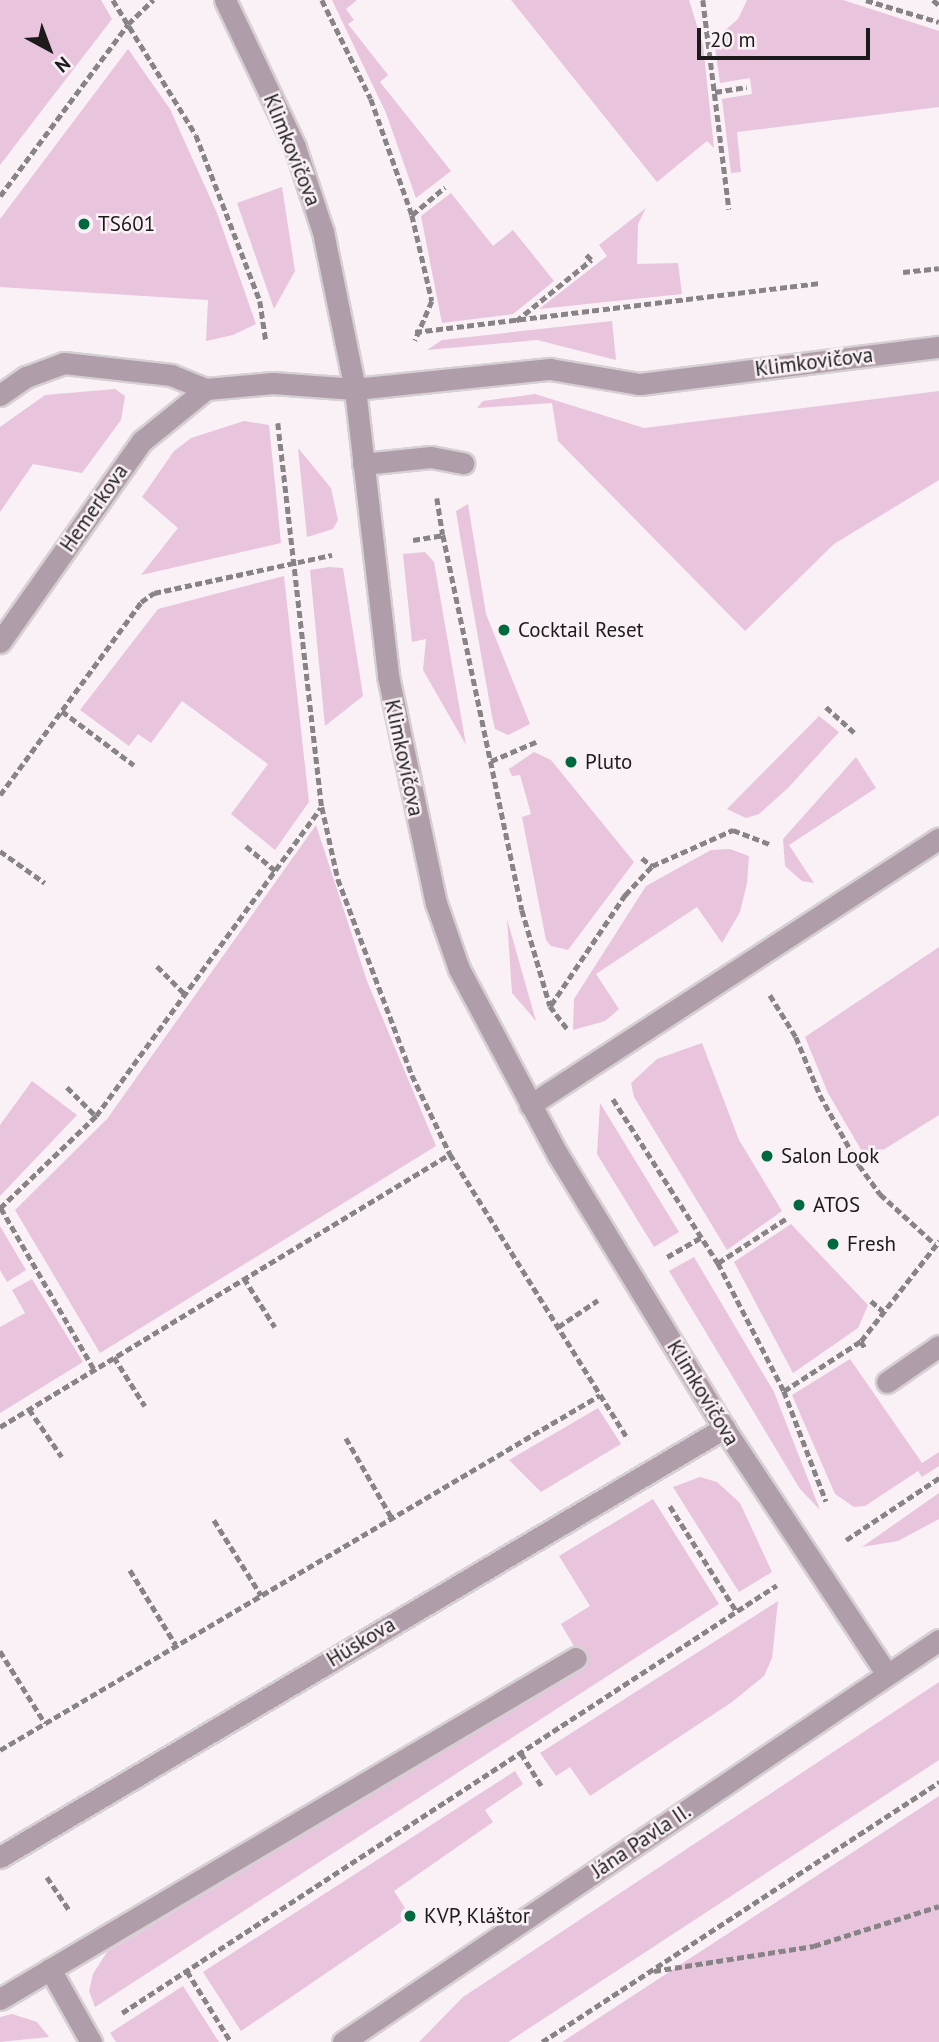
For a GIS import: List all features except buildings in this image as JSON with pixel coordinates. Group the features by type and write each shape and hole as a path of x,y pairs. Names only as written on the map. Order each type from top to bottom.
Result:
{"street":[{"name":"Klimkovičova","path":"225,0 295,147 323,232 355,389 388,676 436,903 458,969 530,1105 724,1428 887,1674"},
{"name":"Klimkovičova","path":"355,389 550,369 640,384 939,347"},
{"path":"0,396 26,377 64,363 171,375 206,389 273,383 355,389"},
{"name":"Hemerkova","path":"0,642 142,440 206,389"},
{"path":"363,464 431,457 463,463"},
{"path":"530,1105 939,838"},
{"path":"887,1381 939,1346"},
{"name":"Húskova","path":"0,1857 724,1428"},
{"name":"Jána Pavla II.","path":"343,2042 939,1640"},
{"path":"0,1998 576,1658"},
{"path":"50,1969 89,2039"}],"path":[{"path":"1,192 128,23 153,0"},
{"path":"322,0 371,99 412,215 432,301 414,332 418,382"},
{"path":"703,0 729,209"},
{"path":"866,0 939,22"},
{"path":"933,0 939,5"},
{"path":"715,92 747,87"},
{"path":"412,215 446,187"},
{"path":"516,321 591,260 586,255"},
{"path":"902,272 939,268"},
{"path":"414,332 821,283"},
{"path":"826,707 854,732"},
{"path":"62,710 134,765"},
{"path":"491,761 538,741"},
{"path":"0,1750 600,1395 450,1154 412,1075 343,891 322,807 96,1116 0,1208 94,1369"},
{"path":"550,1006 625,895 652,866 733,830 769,844"},
{"path":"246,846 276,871"},
{"path":"0,851 45,883"},
{"path":"642,858 652,866"},
{"path":"157,966 186,995"},
{"path":"783,1015 859,1165 880,1195 937,1242 861,1340 784,1391"},
{"path":"67,1087 96,1116"},
{"path":"0,1427 450,1154"},
{"path":"718,1263 787,1218"},
{"path":"244,1278 275,1327"},
{"path":"871,1301 883,1311"},
{"path":"861,1340 887,1381"},
{"path":"114,1357 145,1406"},
{"path":"29,1409 62,1457"},
{"path":"346,1438 392,1518"},
{"path":"214,1520 261,1595"},
{"path":"130,1570 176,1645"},
{"path":"89,2039 187,1971 737,1612"},
{"path":"0,1651 45,1723"},
{"path":"521,1754 542,1786"},
{"path":"542,2042 939,1782"},
{"path":"54,1883 76,1922"},
{"path":"650,1972 814,1946 939,1906"},
{"path":"187,1971 231,2042"}],"shaded area":[{"path":"0,0 101,0 112,19 0,165"},
{"path":"332,0 357,0 346,9 354,20 348,24 388,75 380,82 451,171 416,198 386,113"},
{"path":"511,0 689,0 703,45 714,148 707,141 657,182"},
{"path":"747,0 843,0 939,31 939,107 737,132 741,172 731,173 722,99 752,94 750,78 720,83 714,40 738,19"},
{"path":"128,49 170,109 217,213 256,324 233,335 206,341 208,300 0,287 0,219"},
{"path":"282,187 295,271 274,309 237,203"},
{"path":"451,193 493,246 513,230 554,281 513,314 442,323 421,216"},
{"path":"646,208 638,224 637,264 678,263 682,294 539,309 607,256 599,245"},
{"path":"612,321 616,360 537,340 427,350 442,340"},
{"path":"115,389 125,396 121,420 82,473 33,464 0,512 0,427 45,395"},
{"path":"939,391 939,480 834,544 745,631 558,441 552,403 477,408 483,401 535,394 644,428"},
{"path":"244,421 269,425 281,543 141,575 178,528 142,497 174,451 191,438"},
{"path":"298,448 331,488 338,520 333,529 307,537"},
{"path":"468,504 486,614 530,724 508,735 495,729 460,536 456,511"},
{"path":"425,552 434,562 466,745 423,670 426,639 412,642 403,554"},
{"path":"343,568 363,696 325,726 310,570"},
{"path":"284,576 309,802 275,850 231,814 268,764 182,701 151,743 138,734 129,746 80,710 158,609"},
{"path":"819,716 839,732 788,788 759,814 746,818 727,809"},
{"path":"534,752 551,760 634,862 568,950 551,946 546,940 522,817 531,814 520,775 512,776 509,769"},
{"path":"856,757 876,788 789,845 814,883 802,881 785,866 783,839"},
{"path":"316,825 367,981 436,1146 100,1353 15,1210 107,1119"},
{"path":"730,849 749,856 747,883 740,912 722,943 697,907 596,974 619,1009 605,1021 573,1030 574,999 646,886 711,850"},
{"path":"507,919 536,1021 512,993"},
{"path":"939,947 939,1115 867,1160 828,1093 805,1037"},
{"path":"702,1043 739,1140 782,1211 727,1250 634,1097 631,1083 657,1059"},
{"path":"32,1081 77,1115 0,1196 0,1125"},
{"path":"600,1103 679,1232 654,1247 597,1154"},
{"path":"791,1224 868,1305 858,1328 793,1373 734,1262"},
{"path":"0,1226 26,1270 7,1282 0,1270"},
{"path":"694,1257 774,1392 820,1510 800,1489 669,1271"},
{"path":"32,1279 83,1362 0,1413 0,1327 25,1313 12,1290"},
{"path":"850,1359 922,1463 939,1452 939,1466 922,1477 918,1471 865,1506 854,1507 835,1494 792,1395"},
{"path":"598,1408 621,1444 541,1492 509,1460"},
{"path":"700,1477 717,1482 740,1503 772,1572 739,1592 673,1487"},
{"path":"939,1493 939,1519 898,1541 862,1547"},
{"path":"653,1499 719,1604 95,2007 89,1991 93,1974 107,1952 586,1667 561,1624 590,1606 559,1556"},
{"path":"778,1601 772,1658 764,1676 732,1702 590,1796 570,1767 556,1776 540,1753"},
{"path":"939,1682 939,1760 508,2042 419,2042 463,1997"},
{"path":"515,1771 523,1784 485,1810 493,1822 394,1891 410,1916 241,2031 203,1972"},
{"path":"939,1796 939,2042 562,2042 830,1867"},
{"path":"183,1986 219,2042 116,2042 110,2033"},
{"path":"12,2014 37,2022 49,2037 0,2042 0,2017"}],"place":[{"name":"TS601","path":"84,224"},
{"name":"Cocktail Reset","path":"504,630"},
{"name":"Pluto","path":"571,762"},
{"name":"Salon Look","path":"767,1156"},
{"name":"ATOS","path":"799,1205"},
{"name":"Fresh","path":"833,1244"},
{"name":"KVP, Kláštor","path":"410,1916"}]}
